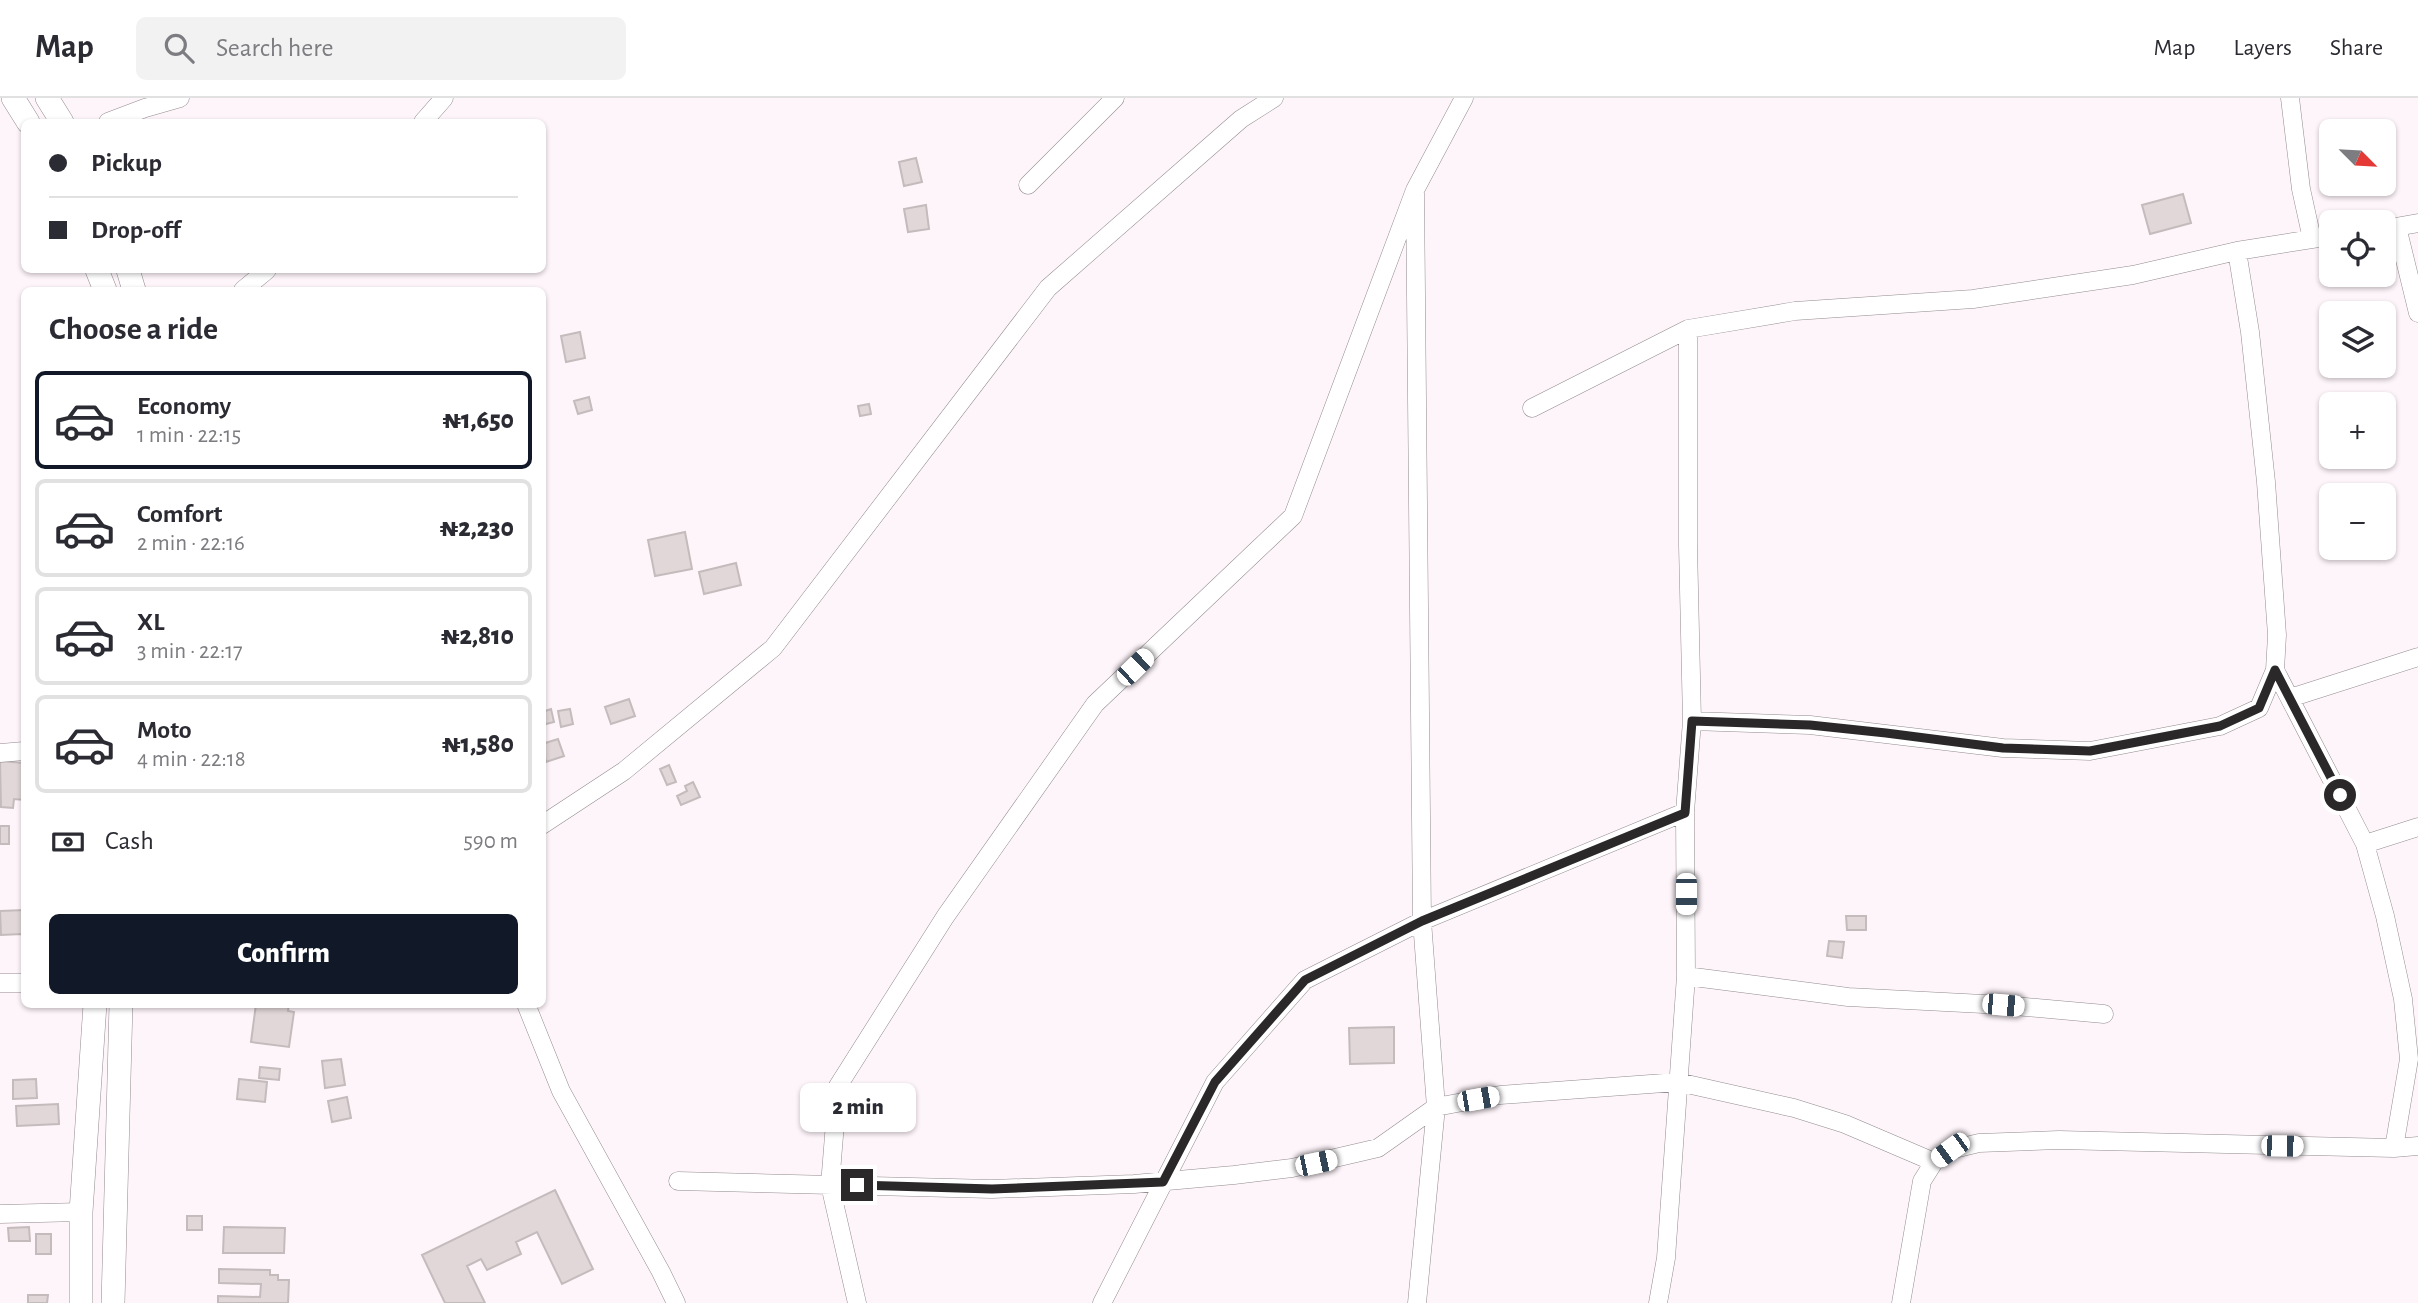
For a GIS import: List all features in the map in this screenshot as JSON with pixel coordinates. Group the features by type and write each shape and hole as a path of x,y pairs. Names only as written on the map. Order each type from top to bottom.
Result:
{"street":[{"path":"13,98 27,119"},
{"path":"47,98 60,119"},
{"path":"116,119 180,98"},
{"path":"426,119 444,98"},
{"path":"1028,185 1115,98"},
{"path":"546,822 624,771 773,648 1048,288 1241,119 1274,98"},
{"path":"857,1303 830,1185 838,1086 945,917 1095,704 1293,516 1415,190 1464,98"},
{"path":"2290,98 2301,189 2312,239"},
{"path":"1415,190 1422,921 1436,1107 1417,1303"},
{"path":"2396,227 2418,223"},
{"path":"1532,408 1688,329 1795,311 1973,299 2133,275 2237,251 2319,238"},
{"path":"2396,246 2418,313"},
{"path":"1692,721 1810,725 2003,748 2090,751 2220,726 2259,708 2275,670 2277,635 2266,482 2250,331 2237,251"},
{"path":"247,287 263,273"},
{"path":"1658,1303 1666,1258 1686,976 1685,813 1692,721 1688,545 1688,329"},
{"path":"2290,698 2418,657"},
{"path":"2275,670 2365,844 2385,916 2403,999 2409,1059 2394,1148"},
{"path":"0,753 21,751"},
{"path":"1102,1303 1215,1082 1305,980 1422,921 1685,813"},
{"path":"2365,844 2418,827"},
{"path":"1686,976 1848,998 2003,1005 2104,1014"},
{"path":"0,984 21,983"},
{"path":"81,1303 81,1212 94,1008"},
{"path":"113,1303 121,1008"},
{"path":"528,1008 561,1090 676,1303"},
{"path":"678,1181 992,1189 1163,1182 1292,1168 1378,1148 1436,1107 1500,1095 1678,1082 1794,1108 1845,1125 1934,1162"},
{"path":"1901,1303 1922,1181 1934,1162 1950,1150 1979,1143 2046,1141 2394,1148 2418,1146"},
{"path":"0,1214 81,1212"}],"building":[{"path":"916,158 922,182 904,186 899,162"},
{"path":"2183,194 2191,223 2150,234 2142,205"},
{"path":"926,205 929,229 908,232 904,209"},
{"path":"580,332 585,358 566,362 561,336"},
{"path":"589,397 592,410 578,414 574,401"},
{"path":"869,404 871,414 860,416 858,406"},
{"path":"685,532 692,569 655,576 648,540"},
{"path":"736,563 741,585 704,594 699,572"},
{"path":"629,699 635,716 611,724 605,707"},
{"path":"551,709 554,722 546,724 546,711"},
{"path":"570,709 573,724 561,727 558,711"},
{"path":"558,739 564,756 546,762 546,743"},
{"path":"0,761 21,763 21,800 14,799 13,808 1,807"},
{"path":"669,765 676,782 667,785 660,769"},
{"path":"693,782 700,797 681,805 677,796 687,791 685,786"},
{"path":"0,826 9,826 9,844 0,844"},
{"path":"21,910 21,934 1,935 0,911"},
{"path":"1846,916 1866,916 1866,930 1847,930"},
{"path":"1829,941 1844,942 1842,958 1827,956"},
{"path":"255,1008 288,1008 288,1011 294,1012 289,1047 251,1042"},
{"path":"1394,1027 1394,1063 1350,1064 1349,1028"},
{"path":"341,1059 345,1085 325,1088 322,1061"},
{"path":"260,1067 280,1069 279,1080 259,1078"},
{"path":"36,1079 37,1098 13,1099 13,1080"},
{"path":"239,1079 267,1082 265,1102 237,1099"},
{"path":"347,1097 351,1118 332,1122 328,1101"},
{"path":"58,1104 59,1124 17,1126 16,1106"},
{"path":"555,1190 593,1269 562,1284 537,1232 516,1242 521,1254 487,1270 481,1259 467,1266 485,1303 445,1303 422,1255"},
{"path":"187,1216 202,1216 202,1230 187,1230"},
{"path":"29,1227 30,1241 9,1241 8,1228"},
{"path":"224,1227 285,1228 284,1253 223,1253"},
{"path":"36,1234 51,1234 51,1254 36,1254"},
{"path":"219,1269 270,1270 270,1275 278,1275 278,1280 289,1280 288,1303 218,1303 218,1296 260,1297 261,1284 219,1283"},
{"path":"28,1295 48,1295 47,1303 28,1303"}],"route":[{"path":"857,1185 992,1189 1163,1182 1215,1082 1305,980 1422,921 1685,813 1692,721 1810,725 2003,748 2090,751 2220,726 2259,708 2275,670 2340,795"}]}
